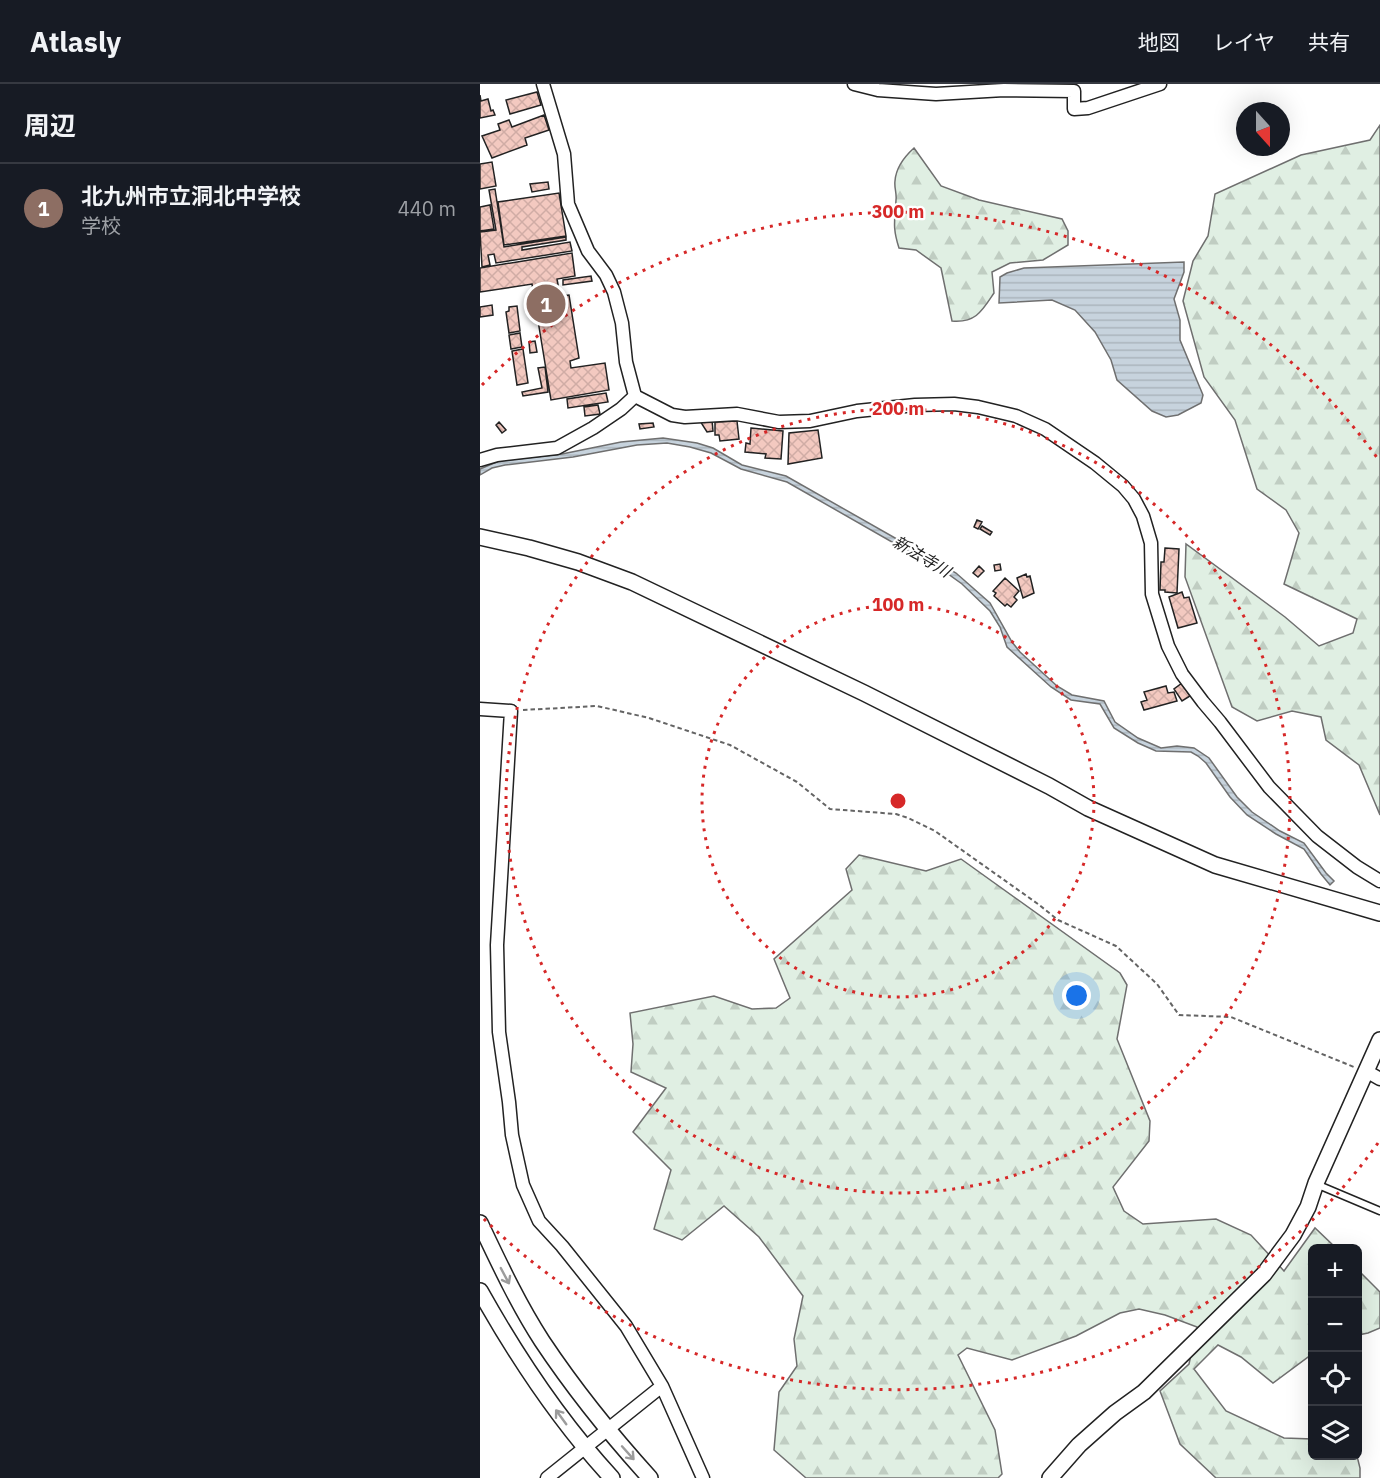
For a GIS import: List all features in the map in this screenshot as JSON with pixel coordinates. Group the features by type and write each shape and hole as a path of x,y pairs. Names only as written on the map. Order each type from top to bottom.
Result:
{"street":[{"path":"543,84 564,154 568,204 588,250 606,275 614,292 622,323 626,363 635,396 672,415 686,417 737,414 779,422 810,421 857,411 915,405 954,404 1016,416 1045,429 1095,463 1124,486 1134,499 1143,516 1151,543 1152,594 1168,646 1182,674 1269,787 1317,836 1357,867 1380,880"},
{"path":"854,84 878,90 936,94 1004,90 1074,91 1074,108 1088,108 1160,84"},
{"path":"480,460 497,455 557,448 593,428 621,409 635,396"},
{"path":"480,537 578,562 632,582 864,693 1088,808 1215,865 1380,913"},
{"path":"480,709 511,711 497,945 499,1032 512,1135 523,1185 538,1221 562,1246 626,1326 662,1386 703,1478"},
{"path":"1050,1478 1079,1445 1114,1413 1144,1392 1264,1274 1293,1235 1308,1207 1316,1183 1380,1040"},
{"path":"1366,1071 1380,1079"},
{"path":"480,1223 504,1275 542,1341 607,1429 650,1478"},
{"path":"480,1291 506,1337 584,1448 612,1478"},
{"path":"547,1478 662,1386"}],"lane":[{"path":"1316,1183 1380,1211"}],"path":[{"path":"511,711 597,706 649,718 730,745 797,782 830,809 896,814 908,818 935,831 1038,904 1058,921 1116,946 1157,984 1179,1015 1232,1017 1366,1071"}],"green space":[{"path":"1380,125 1380,815 1359,765 1326,740 1321,717 1292,711 1257,721 1232,707 1185,577 1186,544 1285,617 1319,646 1353,633 1357,619 1284,584 1299,533 1286,510 1257,489 1235,420 1204,377 1183,301 1193,261 1208,236 1215,194 1301,155 1370,140"},
{"path":"914,148 941,186 979,200 1062,219 1068,231 1068,245 1043,260 1010,263 992,272 994,293 978,315 967,320 952,321 941,268 916,250 899,248 895,234 897,171"},
{"path":"859,855 926,871 961,859 1120,973 1127,985 1117,1039 1150,1121 1149,1141 1113,1187 1124,1211 1143,1224 1216,1219 1251,1235 1284,1271 1315,1228 1332,1244 1308,1244 1308,1357 1273,1383 1241,1357 1218,1345 1194,1369 1226,1411 1284,1438 1308,1439 1308,1460 1358,1460 1360,1478 1216,1478 1180,1444 1160,1391 1189,1364 1197,1327 1165,1315 1139,1309 1120,1313 1076,1336 1012,1360 967,1348 958,1355 995,1430 1002,1474 998,1478 806,1478 774,1450 779,1392 797,1366 794,1339 803,1296 759,1237 724,1206 682,1240 654,1229 671,1170 633,1132 666,1088 631,1072 633,1044 630,1013 714,996 752,1009 776,1008 790,998 774,959 852,890 846,869"},
{"path":"1362,1274 1380,1292 1380,1328 1362,1334"}],"water":[{"path":"1184,262 1184,272 1174,299 1180,320 1180,340 1203,395 1201,403 1178,415 1166,417 1152,411 1117,380 1111,360 1095,332 1075,310 1052,300 999,303 1000,277 1024,268"},
{"name":"新法寺川","path":"663,438 697,443 713,448 742,465 786,476 956,573 990,603 1020,652 1057,686 1072,695 1104,701 1115,722 1138,738 1161,748 1177,746 1194,748 1209,758 1237,797 1252,812 1280,831 1304,843 1334,881 1330,885 1304,849 1247,815 1198,756 1191,752 1156,751 1138,743 1114,728 1100,704 1071,700 1051,687 1007,647 1000,627 990,611 962,584 787,482 741,469 711,453 667,443 637,445 573,457 505,465 492,468 480,475 480,469 499,461 562,454 621,442"}],"building":[{"path":"537,92 541,105 510,114 506,100"},
{"path":"480,95 481,101 488,99 491,111 493,110 495,115 480,118"},
{"path":"544,115 549,130 525,138 527,145 492,158 482,136 500,130 498,124 509,120 512,127"},
{"path":"492,162 496,186 480,189 480,164"},
{"path":"548,182 549,189 532,192 530,184"},
{"path":"495,189 504,247 566,237 566,240 522,247 522,250 570,242 572,251 496,263 494,254 488,255 490,265 482,267 480,232 496,230 489,190"},
{"path":"559,193 566,236 504,245 498,202"},
{"path":"490,205 494,229 480,231 480,207"},
{"path":"572,253 575,276 557,279 560,296 569,295 579,358 570,361 571,368 605,363 609,390 551,400 532,284 480,292 480,268"},
{"path":"591,276 592,281 563,285 563,280"},
{"path":"492,305 493,315 480,317 480,307"},
{"path":"517,306 520,331 509,333 506,312 509,311 509,307"},
{"path":"520,333 522,347 511,349 509,335"},
{"path":"535,341 537,352 530,353 529,342"},
{"path":"523,349 528,383 517,385 512,351"},
{"path":"545,367 548,392 523,396 522,392 542,388 538,368"},
{"path":"606,393 608,402 568,408 567,399"},
{"path":"598,405 600,414 585,416 584,407"},
{"path":"712,420 713,431 707,432 700,421"},
{"path":"737,421 739,439 720,441 719,435 715,435 715,422"},
{"path":"499,422 506,430 502,433 496,425"},
{"path":"653,423 654,427 640,429 639,424"},
{"path":"751,428 783,431 781,459 765,458 766,454 745,452 746,443 750,444"},
{"path":"818,430 822,458 788,464 789,433"},
{"path":"977,520 982,522 978,529 974,527"},
{"path":"982,526 992,532 990,535 980,529"},
{"path":"1165,548 1179,549 1177,593 1160,590 1161,562 1164,562"},
{"path":"1000,564 1001,570 995,571 994,565"},
{"path":"979,566 984,571 978,577 973,573"},
{"path":"1026,574 1027,577 1030,576 1034,593 1023,598 1017,578"},
{"path":"1005,578 1019,591 1014,597 1017,600 1011,607 1007,604 1005,606 994,596 996,593 993,591"},
{"path":"1182,592 1184,598 1189,597 1197,623 1178,628 1169,597"},
{"path":"1182,683 1190,696 1182,701 1174,689"},
{"path":"1166,686 1168,693 1174,692 1177,701 1144,710 1141,702 1147,700 1144,692"}],"place":[{"name":"北九州市立洞北中学校","path":"546,304"}]}
